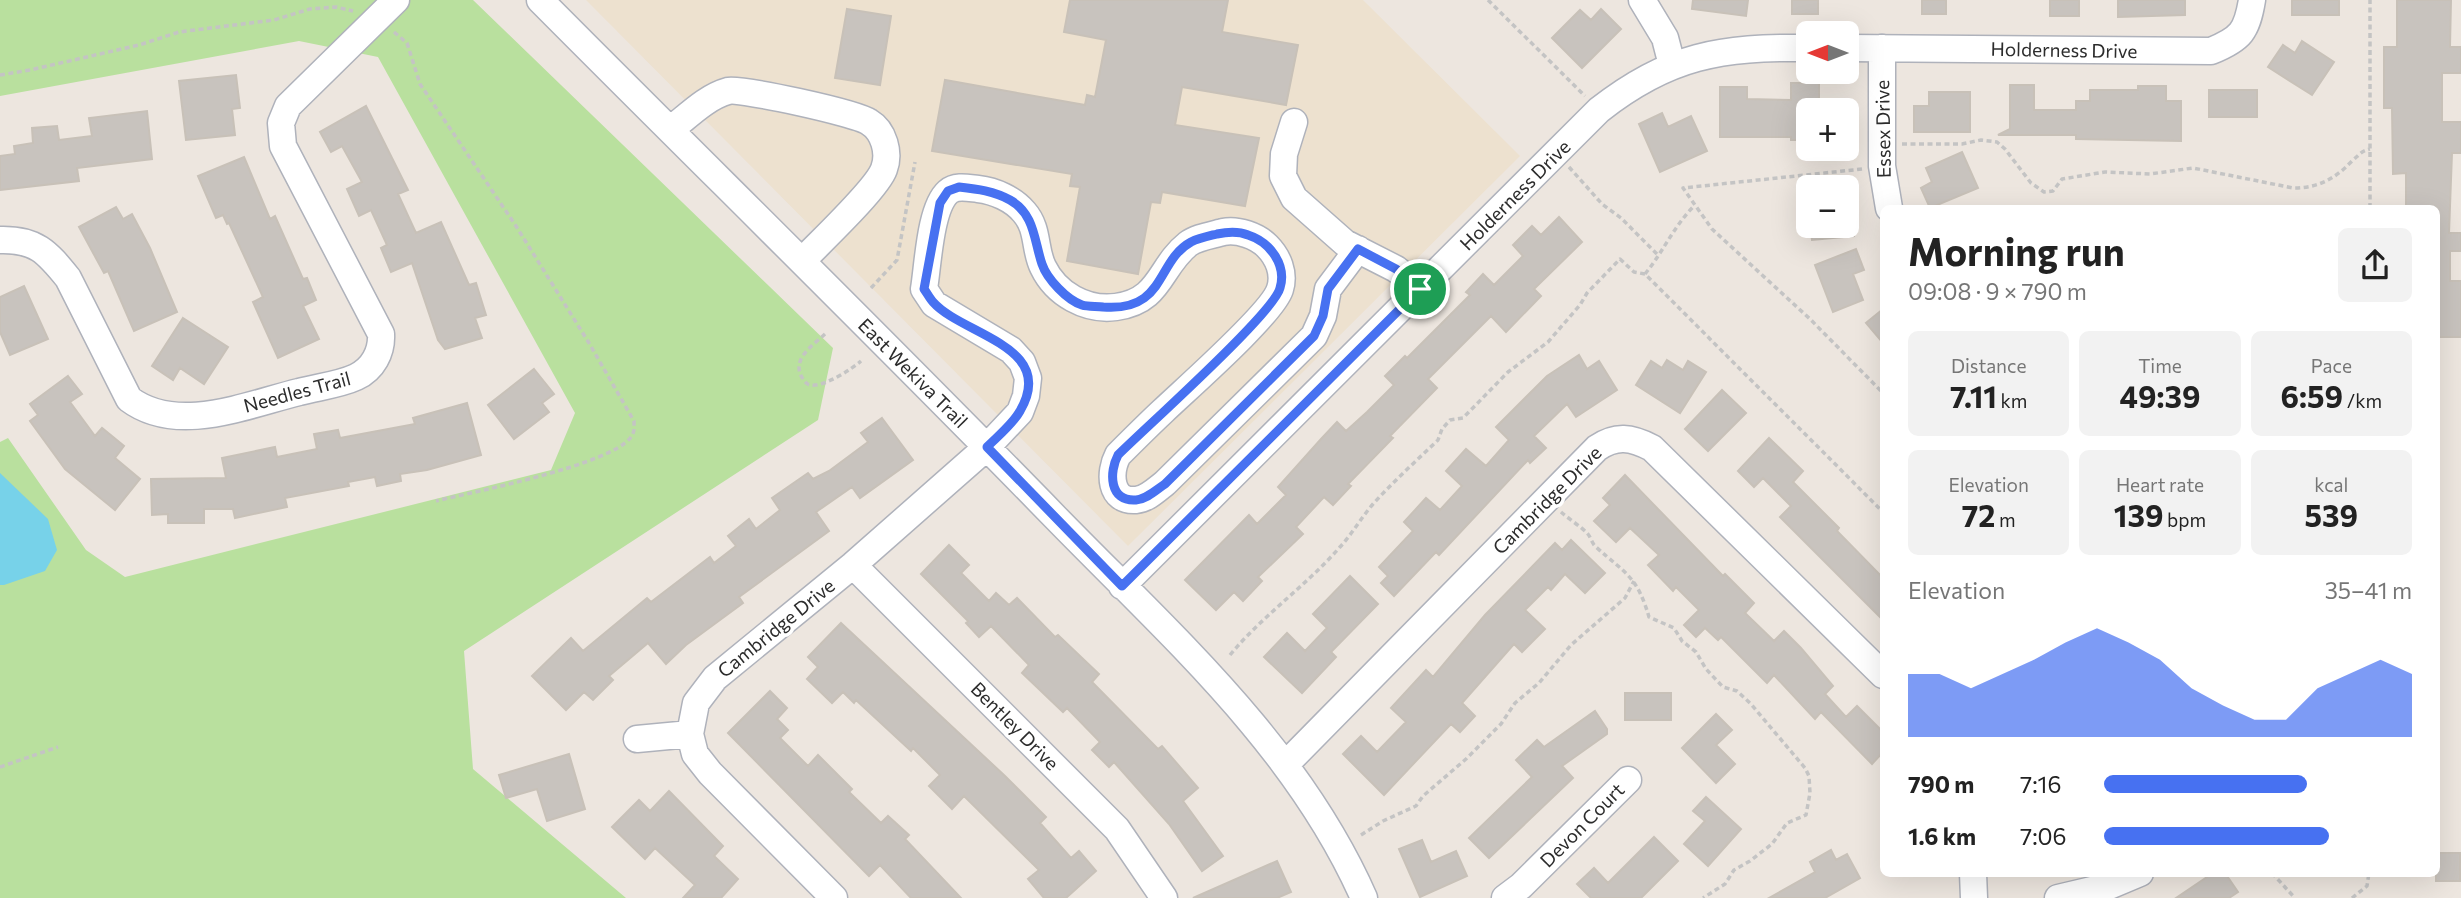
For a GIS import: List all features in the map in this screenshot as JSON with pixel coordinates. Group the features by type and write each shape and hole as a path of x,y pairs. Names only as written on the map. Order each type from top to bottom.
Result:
{"street":[{"name":"Needles Trail","path":"0,240 19,239 40,247 54,261 68,278 129,398 144,410 163,415 186,416 221,412 357,377 378,356 382,347 381,334 283,146 281,123 288,106 396,0"},
{"name":"East Wekiva Trail","path":"540,0 1213,677 1286,764 1324,821 1364,898"},
{"path":"1642,0 1665,38 1672,65"},
{"name":"Holderness Drive","path":"1859,48 2211,51 2242,34 2249,19 2252,0"},
{"name":"Holderness Drive","path":"1122,586 1600,110 1630,86 1672,65 1705,54 1751,47 1796,48"},
{"name":"Essex Drive","path":"1882,48 1882,155 1889,205"},
{"path":"670,130 712,98 731,90 847,114 871,122 883,139 886,160 884,170 878,180 802,261"},
{"path":"1294,122 1284,154 1283,176 1294,198 1345,243 1396,269 1420,289"},
{"name":"Cambridge Drive","path":"690,734 696,703 715,678 853,565 987,447 1020,412 1027,396 1028,378 1022,362 1011,350 934,304 924,289 935,220 940,203 948,191 959,187 988,191 1012,201 1026,214 1038,239 1042,266 1062,292 1082,305 1114,308 1139,302 1156,288 1189,243 1211,235 1228,231 1248,234 1275,254 1282,273 1280,291 1256,320 1118,455 1111,467 1112,485 1122,497 1135,500 1147,497 1165,484 1314,336 1323,316 1328,289 1358,249"},
{"name":"Cambridge Drive","path":"1286,764 1597,448 1608,440 1623,438 1652,448 1880,673"},
{"name":"Bentley Drive","path":"853,565 1116,829 1164,898"},
{"path":"637,739 690,734 695,754 710,774 834,898"},
{"name":"Devon Court","path":"1505,898 1521,886 1628,780"},
{"path":"1973,877 1974,898"},
{"path":"2058,898 2109,886 2130,877"}],"path":[{"path":"1488,0 1600,110"},
{"path":"2370,205 2371,0"},
{"path":"0,75 139,45 179,32 274,20 310,9 336,7 352,10 393,31 407,43 420,84 516,226 634,421 634,431 623,445 597,456 540,478 436,501"},
{"path":"1880,390 1810,319 1712,229 1683,188 1981,140 1997,142 2024,177 2044,192 2053,191 2062,178 2105,172 2150,174 2193,168 2293,188 2309,188 2336,176 2360,152 2370,149"},
{"path":"1556,154 1584,181 1602,204 1621,218 1659,256"},
{"path":"871,288 897,260 915,162"},
{"path":"1645,274 1676,226 1694,206"},
{"path":"1230,655 1249,631 1294,595 1302,582 1341,547 1372,505 1438,440 1442,429 1450,421 1463,418 1508,372 1548,342 1587,293 1620,259 1634,272 1645,274 1880,509"},
{"path":"825,334 811,346 799,363 798,370 807,384 813,386 844,373 861,361"},
{"path":"1546,500 1588,534 1594,546 1608,555 1634,581 1641,592 1649,617 1674,628 1682,642 1696,652 1706,669 1723,687 1737,691 1770,724 1809,776 1810,803 1806,815 1787,823 1772,845 1750,862 1734,870 1725,884 1703,898"},
{"path":"1361,835 1383,821 1416,806 1423,796 1466,759 1515,704 1539,683 1571,645 1625,598 1634,581"},
{"path":"0,767 58,747"},
{"path":"2276,877 2295,898"},
{"path":"2352,898 2367,886 2369,877"}],"shaded area":[{"path":"586,0 1363,0 1520,156 1128,546"}],"green space":[{"path":"0,0 473,0 833,348 818,420 464,651 473,769 626,898 0,898 0,442 8,438 86,550 125,577 551,470 575,413 378,57 299,41 0,96"}],"water":[{"path":"0,473 48,519 57,550 45,571 4,585 0,585"}],"building":[{"path":"1070,0 1228,0 1222,32 1298,45 1286,105 1182,87 1175,125 1259,138 1245,206 1162,192 1160,203 1151,202 1138,274 1067,261 1080,187 1070,186 1072,174 932,151 945,80 1085,105 1087,95 1095,97 1106,40 1064,32"},
{"path":"1693,0 1748,0 1746,16 1692,9"},
{"path":"1792,0 1818,0 1818,14 1792,14"},
{"path":"1922,0 1946,0 1946,14 1922,14"},
{"path":"2050,0 2079,0 2079,16 2050,16"},
{"path":"2118,0 2185,0 2185,15 2118,17"},
{"path":"2292,0 2339,0 2339,15 2292,15"},
{"path":"2397,0 2451,0 2450,47 2461,47 2461,73 2442,73 2442,122 2461,122 2461,153 2452,153 2449,233 2461,233 2461,251 2450,251 2450,281 2461,281 2461,337 2440,337 2440,205 2406,205 2406,173 2393,174 2392,108 2384,108 2384,47 2397,47"},
{"path":"847,9 891,16 880,85 835,78"},
{"path":"1601,9 1621,29 1582,68 1552,38 1580,10 1591,20"},
{"path":"2302,41 2334,62 2312,95 2268,67 2283,45 2295,53"},
{"path":"236,75 240,108 232,109 235,135 186,140 179,81"},
{"path":"1791,83 1819,84 1819,98 1796,98 1796,140 1791,140 1791,137 1720,137 1720,87 1747,87 1747,99 1791,100"},
{"path":"2010,85 2034,85 2034,110 2076,110 2076,101 2090,101 2090,90 2138,90 2138,86 2166,86 2166,101 2181,101 2181,141 2076,139 2076,135 1998,135 2010,129"},
{"path":"2209,90 2257,90 2257,117 2209,117"},
{"path":"1929,92 1970,92 1970,132 1914,132 1914,106 1929,106"},
{"path":"366,106 408,190 398,194 416,233 441,222 469,285 476,283 486,315 475,318 482,338 445,349 438,340 412,263 391,272 381,248 387,245 371,210 359,216 347,189 362,182 342,146 331,152 320,132"},
{"path":"147,111 152,159 77,168 79,181 0,190 0,156 15,154 14,146 33,143 32,128 57,126 59,140 92,136 89,118"},
{"path":"1662,113 1668,127 1691,116 1707,151 1660,172 1639,124"},
{"path":"1962,152 1978,188 1937,205 1929,205 1921,188 1932,182 1926,168"},
{"path":"244,157 270,219 275,216 303,279 307,278 316,300 303,306 319,339 278,358 253,302 263,297 229,223 227,224 223,215 216,218 198,176"},
{"path":"116,207 123,219 132,214 150,248 177,312 134,331 108,271 104,273 79,227"},
{"path":"1559,217 1582,242 1534,289 1541,296 1506,332 1491,316 1428,379 1437,388 1390,436 1393,438 1348,484 1351,486 1333,505 1324,497 1296,527 1303,534 1258,577 1262,581 1243,601 1234,592 1216,610 1185,580 1249,515 1257,524 1286,495 1278,487 1337,422 1346,431 1394,385 1385,376 1405,356 1407,358 1470,295 1466,292 1483,274 1494,285 1523,256 1513,245 1532,226 1541,235"},
{"path":"1856,249 1864,270 1853,274 1863,300 1833,312 1815,265"},
{"path":"24,286 48,339 10,355 0,332 0,297"},
{"path":"1880,311 1880,339 1866,323"},
{"path":"183,318 228,347 204,384 180,368 173,380 152,366"},
{"path":"1579,355 1587,369 1599,361 1617,390 1576,417 1567,404 1534,436 1546,448 1530,463 1528,460 1439,555 1436,552 1394,596 1381,583 1388,576 1379,567 1413,531 1404,522 1426,498 1440,510 1462,486 1446,471 1466,449 1486,466 1509,440 1496,427 1547,376"},
{"path":"1667,360 1683,370 1688,361 1706,372 1680,413 1636,385 1651,361 1662,368"},
{"path":"534,369 554,394 542,403 549,412 514,439 488,405"},
{"path":"68,376 82,394 70,402 95,436 102,428 124,446 115,458 140,479 115,510 65,469 30,421 38,415 30,404"},
{"path":"1722,390 1746,413 1708,451 1685,429"},
{"path":"467,403 481,455 427,470 400,474 401,481 377,486 375,477 348,482 349,486 285,498 287,507 235,518 233,509 204,509 204,523 168,523 168,514 152,515 151,479 226,478 222,458 275,447 277,457 317,449 314,434 338,430 340,438 415,424 413,418"},
{"path":"882,418 913,460 860,498 852,487 816,512 829,531 739,597 743,603 686,645 666,664 648,643 609,676 613,680 593,700 584,692 566,710 532,676 571,638 583,651 647,598 651,602 710,557 714,563 736,546 728,536 749,519 756,529 780,510 772,498 808,473 813,479 829,471 868,442 861,433"},
{"path":"1769,438 1803,471 1793,482 1839,528 1837,531 1880,575 1880,617 1780,517 1791,506 1763,478 1754,487 1738,471"},
{"path":"1625,475 1723,576 1725,574 1754,603 1745,613 1774,641 1784,631 1833,686 1825,694 1846,717 1857,706 1880,729 1880,755 1872,764 1821,712 1815,719 1774,675 1767,683 1721,637 1718,640 1705,628 1696,637 1684,625 1699,610 1676,587 1673,591 1648,565 1659,555 1630,528 1616,542 1594,521 1610,505 1603,498"},
{"path":"1571,540 1605,573 1585,593 1565,574 1551,590 1548,587 1525,610 1545,629 1522,652 1514,644 1462,703 1475,716 1460,732 1451,724 1384,795 1343,754 1361,736 1377,752 1406,722 1391,708 1426,670 1433,677 1485,615 1555,543 1562,550"},
{"path":"949,545 969,565 961,573 989,601 996,593 1009,605 1017,598 1055,637 1058,635 1099,674 1092,682 1158,749 1162,746 1198,788 1183,801 1223,856 1202,871 1169,824 1114,762 1109,767 1092,750 1100,742 1067,708 1063,712 1022,673 1029,665 991,626 979,637 966,623 968,621 921,574"},
{"path":"1350,576 1378,604 1331,652 1336,657 1302,693 1264,657 1287,633 1305,651 1327,628 1313,614"},
{"path":"841,623 1046,817 1040,823 1071,858 1079,851 1096,871 1066,898 1044,898 1028,879 1039,870 964,796 952,809 929,786 940,775 913,748 911,751 856,700 854,703 843,692 832,703 807,679 818,667 808,657"},
{"path":"770,691 787,708 777,719 788,730 780,738 808,766 818,755 852,789 849,792 881,823 888,816 909,835 905,839 961,898 911,898 880,865 869,876 728,733"},
{"path":"1625,693 1671,693 1671,720 1625,720"},
{"path":"1595,711 1607,729 1607,734 1562,766 1573,778 1489,858 1469,838 1532,777 1516,760 1537,740 1544,747"},
{"path":"1716,714 1732,730 1716,745 1735,764 1716,783 1682,748"},
{"path":"569,754 585,809 547,821 537,789 506,798 499,775"},
{"path":"669,791 723,846 714,856 738,879 721,898 683,898 695,885 655,848 645,859 612,827 639,800 650,811"},
{"path":"1706,797 1741,829 1708,866 1684,844 1705,821 1693,811"},
{"path":"1654,837 1678,861 1641,898 1591,898 1577,884 1594,868 1608,883"},
{"path":"1422,840 1431,862 1456,851 1467,876 1420,897 1399,849"},
{"path":"1831,850 1836,860 1847,854 1860,878 1825,898 1769,898 1815,872 1810,862"},
{"path":"2440,853 2460,853 2460,881 2436,881 2436,877 2440,877"},
{"path":"1277,861 1291,892 1277,898 1193,898"},
{"path":"2207,877 2228,877 2238,892 2229,898 2176,898"}],"route":[{"path":"959,187 988,191 1012,201 1026,214 1038,239 1042,266 1062,292 1082,305 1114,308 1139,302 1156,288 1189,243 1211,235 1228,231 1248,234 1275,254 1282,273 1280,291 1256,320 1118,455 1111,467 1112,485 1122,497 1135,500 1147,497 1165,484 1314,336 1323,316 1328,289 1358,249 1396,269 1420,289 1122,586 987,447 1020,412 1027,396 1028,378 1022,362 1011,350 934,304 924,289 940,203 948,191 959,187"}]}
